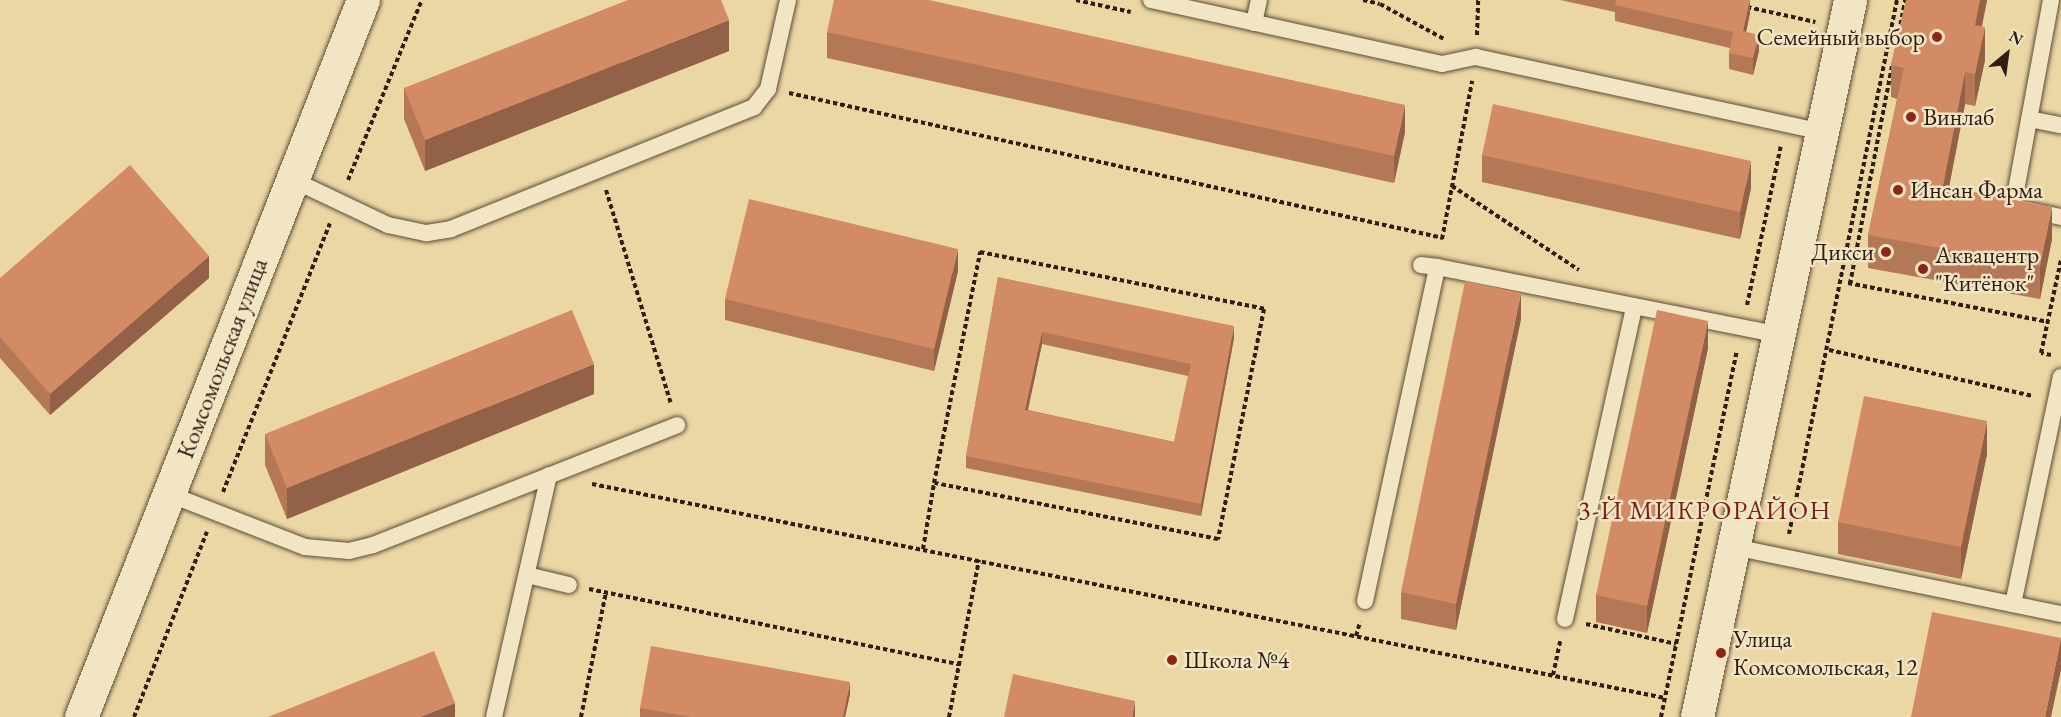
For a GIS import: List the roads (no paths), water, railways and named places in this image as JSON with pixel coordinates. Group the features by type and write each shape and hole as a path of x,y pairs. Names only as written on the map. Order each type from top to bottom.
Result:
{"street":[{"name":"Комсомольская улица","path":"81,717 363,0"},
{"path":"1697,717 1850,0"}],"lane":[{"path":"291,179 388,225 427,233 451,229 753,107 768,89 788,0"},
{"path":"1151,0 1442,64 1476,57 1822,132"},
{"path":"1254,23 1259,0"},
{"path":"2051,0 2013,207 2061,217"},
{"path":"2029,119 2061,125"},
{"path":"1365,601 1429,266 1779,335"},
{"path":"1565,620 1634,307"},
{"path":"2013,604 2061,377"},
{"path":"169,495 305,548 349,551 373,545 677,425"},
{"path":"494,717 549,475"},
{"path":"1734,547 2061,614"},
{"path":"527,575 569,585"}],"place":[{"name":"Семейный выбор","path":"1937,37"},
{"name":"Винлаб","path":"1911,117"},
{"name":"Инсан Фарма","path":"1898,190"},
{"name":"Дикси","path":"1886,252"},
{"name":"Аквацентр \"Китёнок\"","path":"1923,269"},
{"name":"Улица Комсомольская, 12","path":"1721,653"},
{"name":"Школа №4","path":"1172,660"}],"district":[{"name":"3-Й МИКРОРАЙОН","path":"1705,511"}]}
